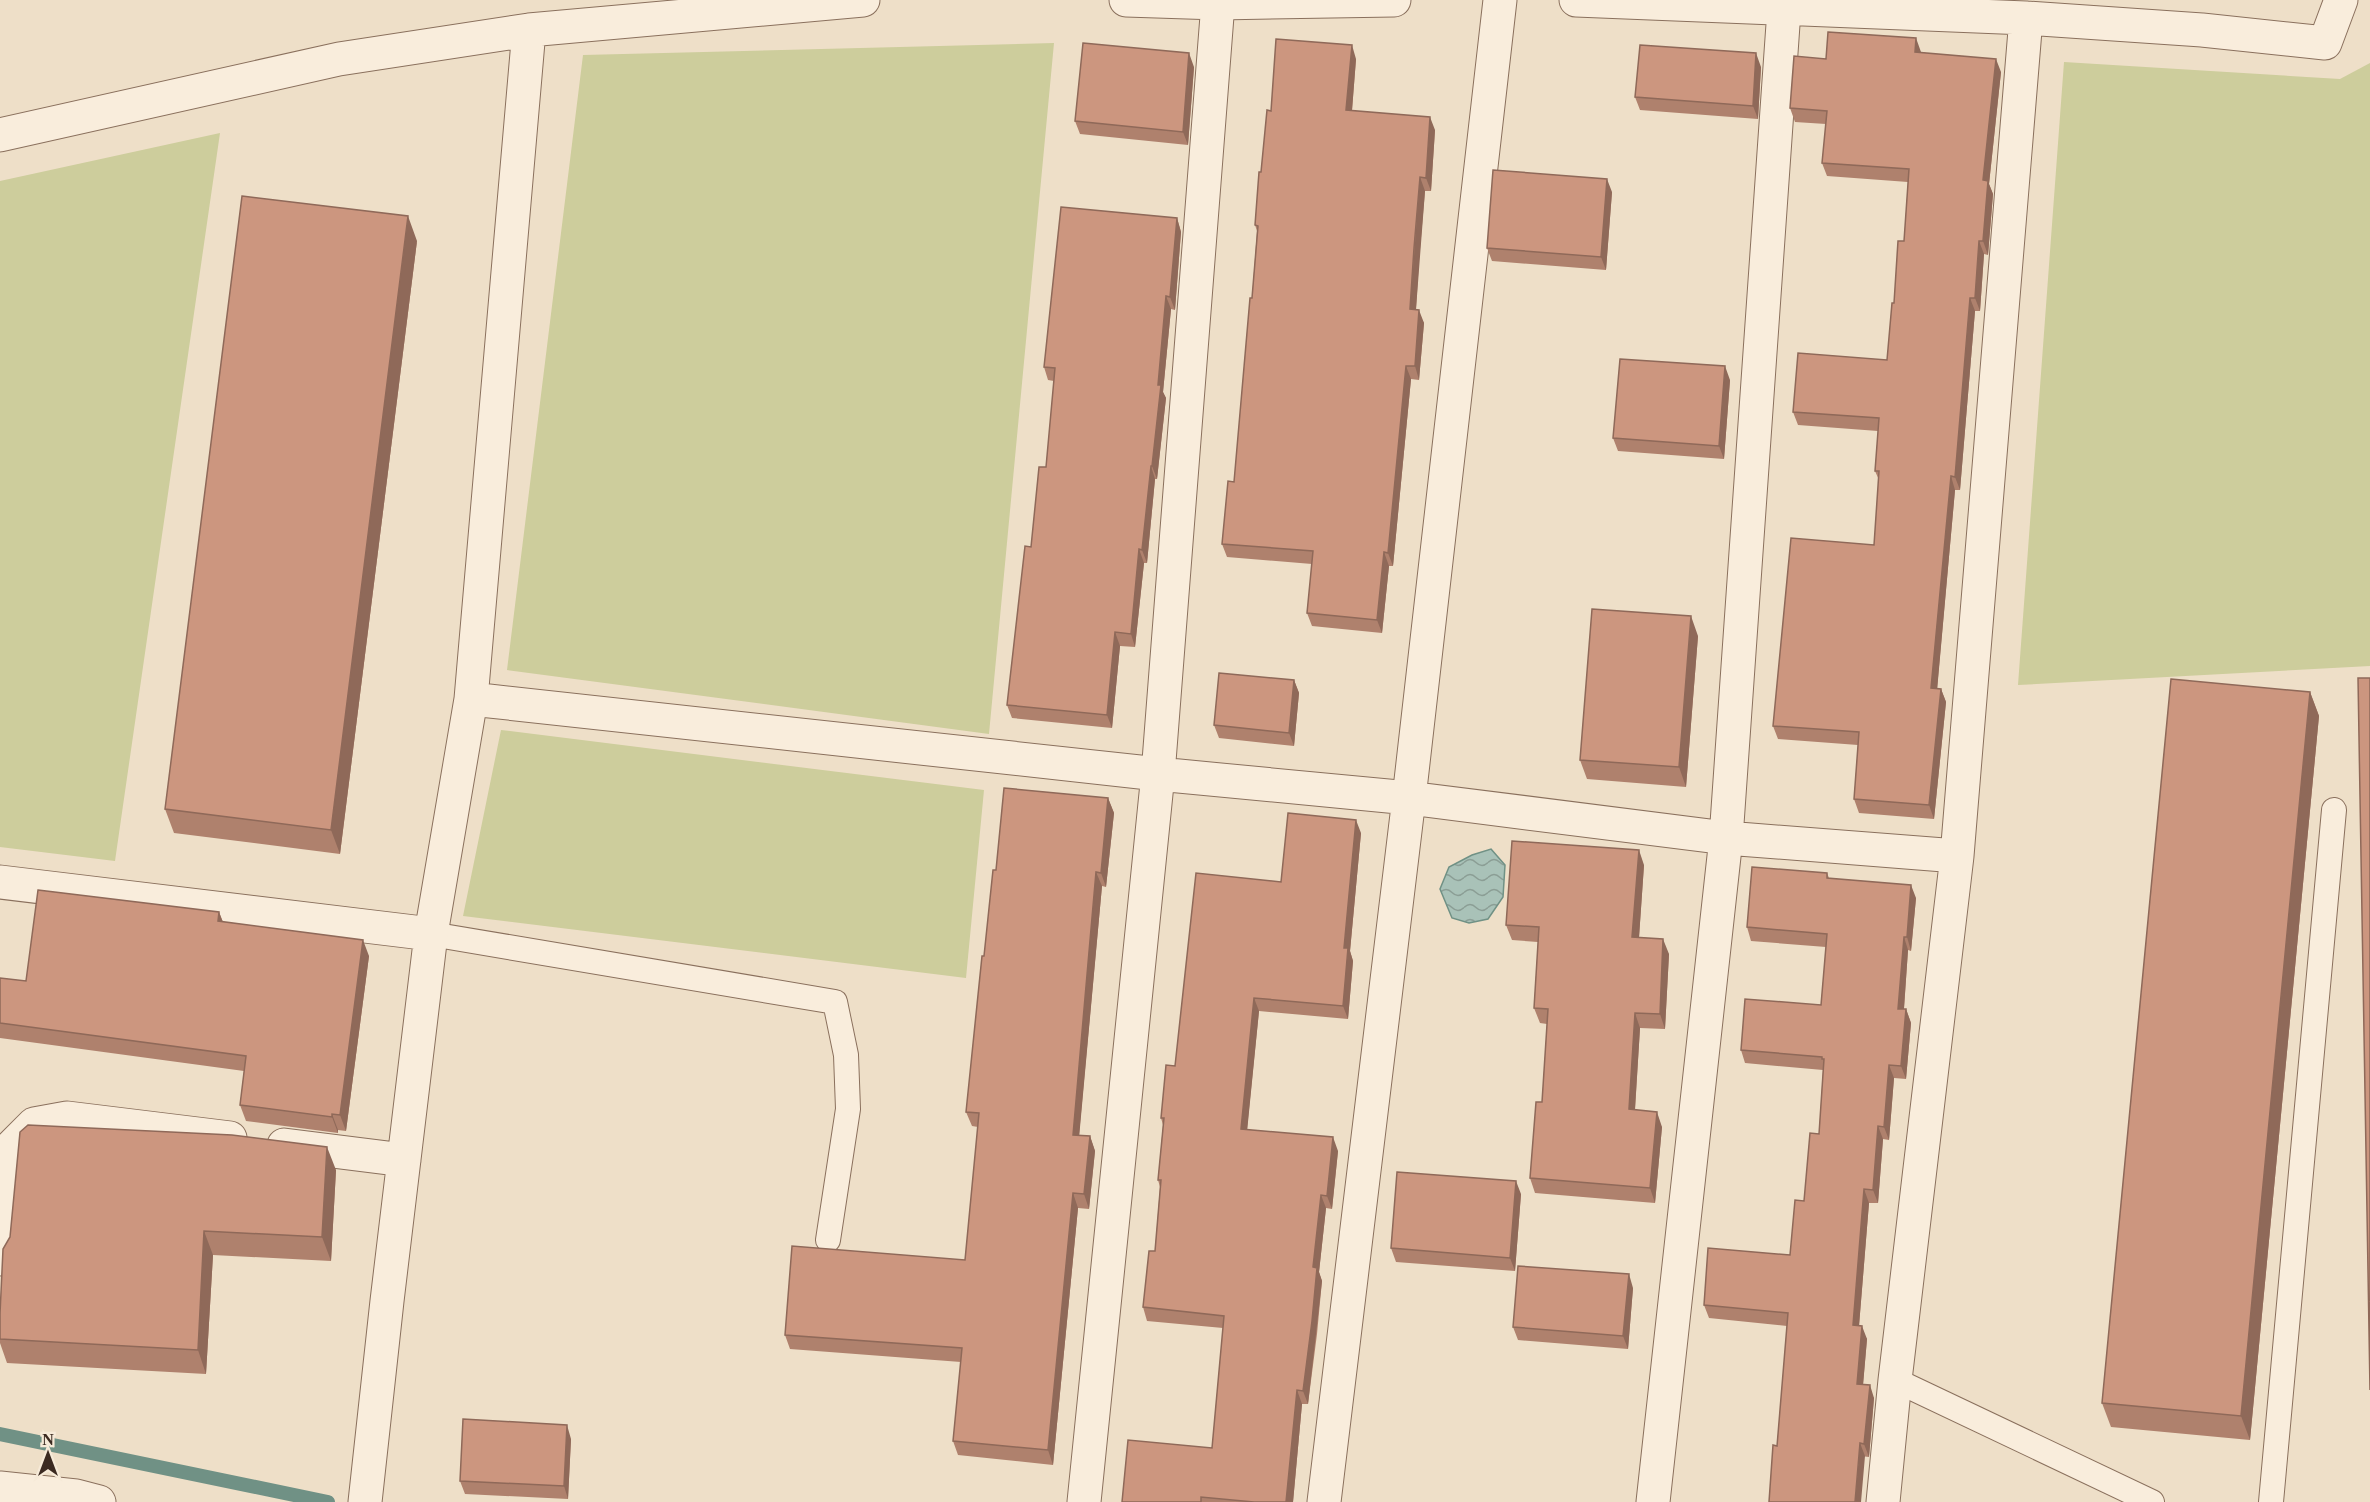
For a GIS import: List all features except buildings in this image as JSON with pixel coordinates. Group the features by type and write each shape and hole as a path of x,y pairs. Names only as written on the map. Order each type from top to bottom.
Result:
{"street":[{"path":"0,135 339,59 529,30 864,0"},
{"path":"1126,0 1218,3 1394,0"},
{"path":"1324,1502 1409,798 1500,0"},
{"path":"1576,0 2026,18 2202,30 2325,42 2341,0"},
{"path":"1084,1502 1158,774 1218,3"},
{"path":"1653,1502 1726,838 1784,10"},
{"path":"1883,1502 1895,1380 1957,855 2026,18"},
{"path":"365,1502 431,934 471,699 529,30"},
{"path":"471,699 1158,774 1409,798 1726,838 1957,855"},
{"path":"0,882 431,934"},
{"path":"0,1259 11,1148 33,1124 67,1118 404,1161"},
{"path":"0,1488 83,1500"}],"lane":[{"path":"2271,1502 2334,810"},
{"path":"431,934 835,1002 846,1055 848,1109 828,1240"},
{"path":"1895,1380 2152,1502"}],"green space":[{"path":"1054,43 989,734 507,670 583,55"},
{"path":"2064,62 2340,79 2370,63 2370,666 2018,685"},
{"path":"220,133 115,861 0,847 0,181"},
{"path":"501,730 984,790 966,978 463,916"}],"water":[{"path":"1491,849 1505,865 1503,897 1488,919 1469,923 1452,918 1440,889 1449,867 1472,855"}],"waterway":[{"path":"0,1434 328,1502"}]}
